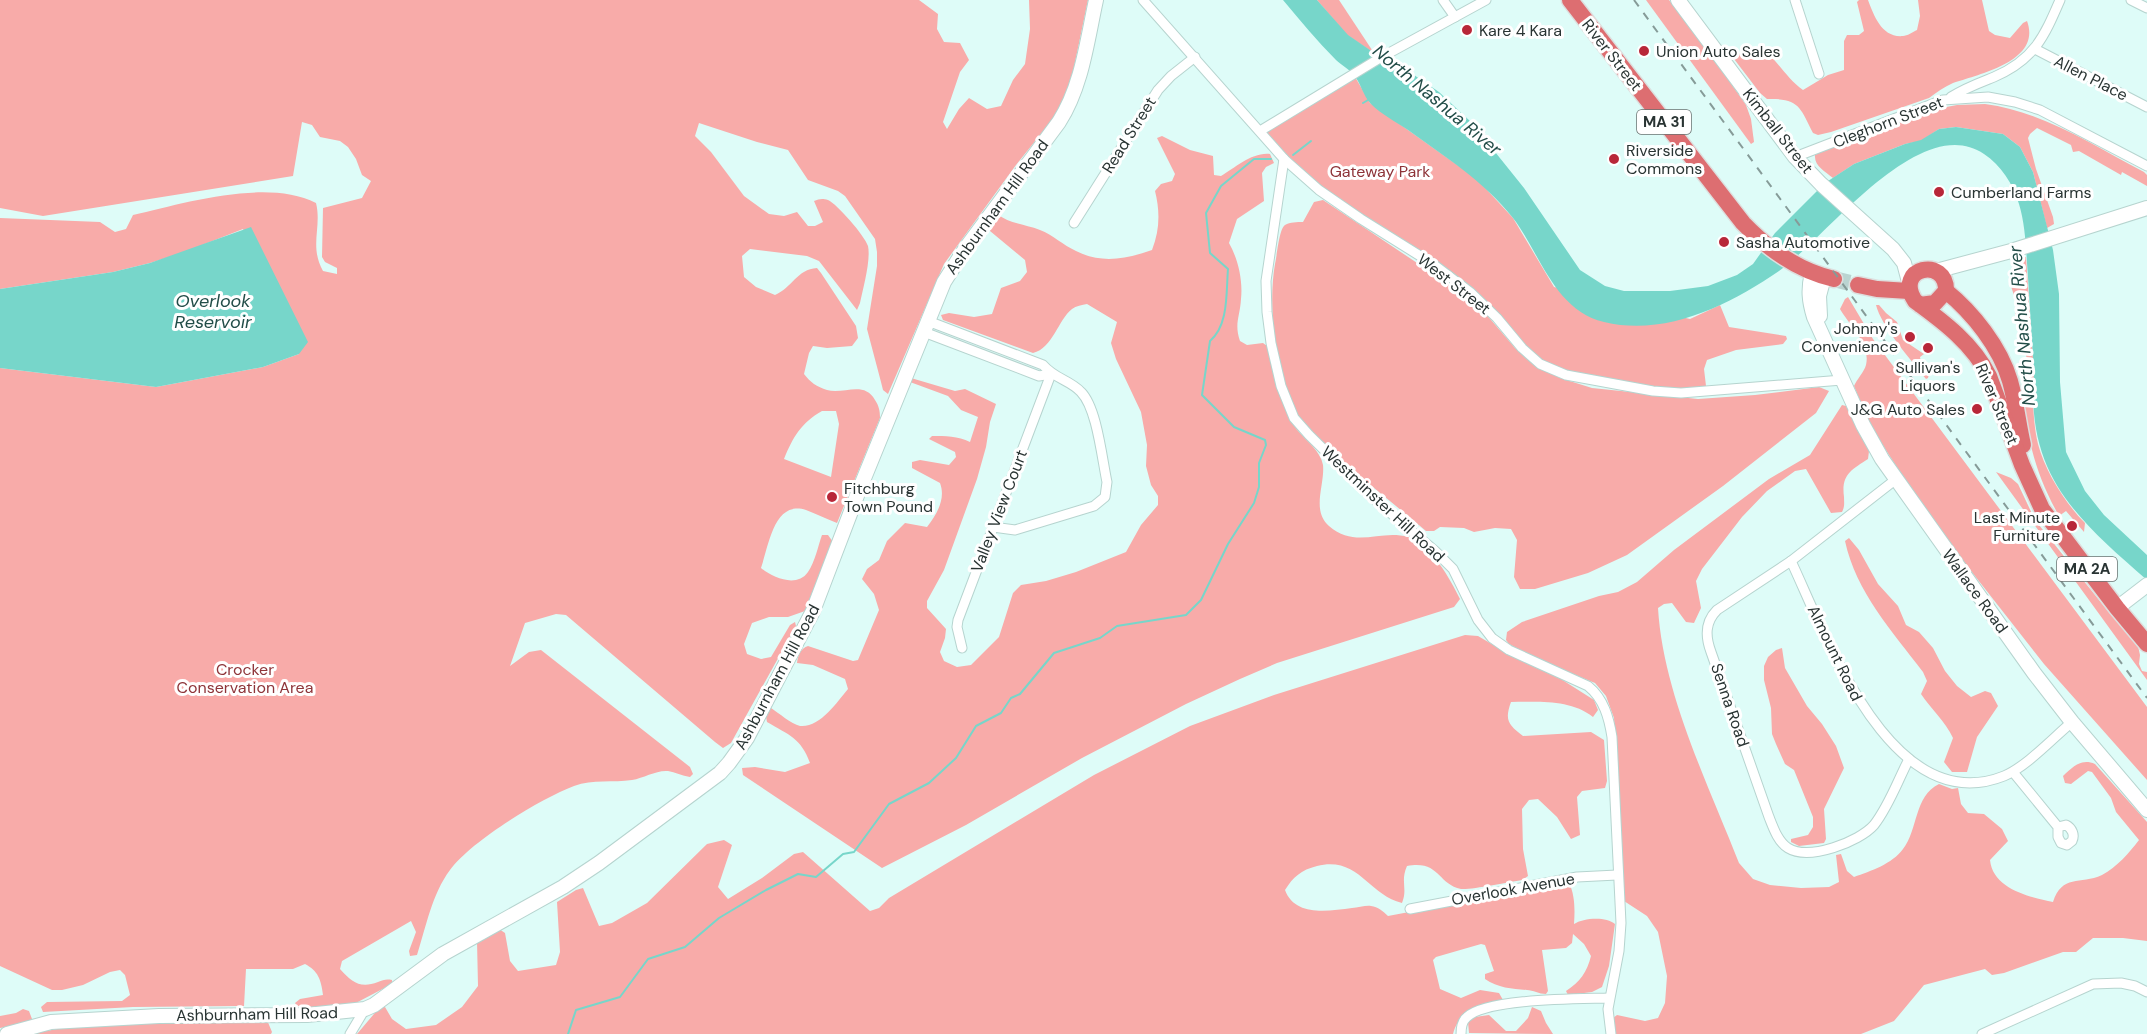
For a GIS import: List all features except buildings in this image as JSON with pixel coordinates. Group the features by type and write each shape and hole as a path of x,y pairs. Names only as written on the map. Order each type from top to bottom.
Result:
{"highway":[{"name":"River Street","path":"1570,0 1740,219 1761,241 1794,263 1823,277"},
{"name":"River Street","path":"1927,280 1969,313 2000,356 2010,380 2033,489"},
{"path":"1858,285 1877,290 1927,280 1935,303 1920,305"},
{"name":"MA 2A","path":"1920,305 1915,302 1927,280"},
{"name":"River Street","path":"1920,305 1958,335 1985,369 2033,489 2049,519 2147,644"}],"street":[{"name":"Ashburnham Hill Road","path":"7,1034 51,1022 90,1019 307,1015 365,1009 374,1005 443,954 553,893 599,863 699,790 729,763 747,738 813,611 939,290 952,268 1059,122 1070,103 1079,76 1096,0"},
{"name":"West Street","path":"1143,0 1284,159 1319,190 1433,264 1470,292 1540,364 1566,375 1653,391 1681,393 1842,380"},
{"path":"1443,0 1455,16"},
{"path":"1260,131 1380,58 1486,0"},
{"name":"Kimball Street","path":"1678,0 1795,157 1821,184 1927,280"},
{"path":"1795,0 1819,74"},
{"path":"1949,99 1967,87 2003,73 2035,49 2060,0"},
{"path":"2131,0 2147,8"},
{"name":"Allen Place","path":"2035,49 2147,107"},
{"name":"Read Street","path":"1074,223 1158,90 1195,57"},
{"name":"Cleghorn Street","path":"1795,157 1949,99 1997,98 2024,104 2048,113 2147,165"},
{"name":"Westminster Hill Road","path":"1284,159 1266,290 1270,343 1289,409 1309,435 1373,498 1453,569 1478,620 1492,638 1509,650 1582,682 1598,695 1607,715 1611,737 1620,943 1609,998 1608,1014 1611,1034"},
{"path":"1927,280 1986,258 2147,208"},
{"name":"Kimball Street","path":"1893,249 1904,263 1927,280"},
{"name":"Wallace Road","path":"1823,277 1818,305 1831,352 1863,425 1895,480 2034,673 2072,722 2147,810"},
{"path":"925,326 933,323 1043,365 1051,374 1077,387 1087,400 1093,417 1107,482 1104,499 1094,506 1024,528 1009,530 993,527"},
{"name":"Valley View Court","path":"962,648 958,620 1051,374"},
{"name":"Senna Road","path":"1895,480 1791,561 1717,610 1712,615 1707,629 1711,651 1769,817 1783,844 1791,850 1807,852 1836,846 1862,836 1881,814 1909,759"},
{"name":"Almount Road","path":"1791,561 1855,696 1876,727 1909,759 1941,777 1960,782 1991,780 2013,772 2072,722"},
{"path":"2117,608 2142,588"},
{"path":"2013,772 2058,827"},
{"name":"Overlook Avenue","path":"1410,909 1577,877 1617,875"},
{"path":"1982,1034 2093,984 2121,983 2147,992"},
{"path":"1461,1034 1462,1025 1467,1016 1481,1010 1520,1002 1609,998"},
{"path":"350,1034 365,1009"}],"green space":[{"name":"Crocker Conservation Area","path":"0,0 919,0 938,14 937,29 944,42 960,43 969,60 960,72 943,122 947,129 969,98 987,109 1001,106 1013,80 1025,64 1030,29 1029,0 1088,0 1069,91 1056,115 1016,165 944,264 888,394 883,390 867,329 877,266 875,239 845,196 838,191 808,180 788,150 699,123 695,136 711,152 744,196 769,214 784,216 797,212 808,226 815,226 823,222 814,201 828,200 838,207 862,235 868,246 866,274 857,310 819,261 807,256 750,249 742,256 744,277 756,287 775,295 799,275 817,268 856,326 858,338 852,346 827,348 813,346 804,374 814,384 827,390 859,389 865,391 876,402 880,418 837,523 806,510 795,509 787,512 774,527 761,568 778,578 798,580 808,572 822,535 828,535 833,542 805,611 788,617 769,617 752,623 744,644 747,654 761,659 771,657 790,625 795,622 796,626 731,743 723,748 566,615 556,614 525,623 510,666 529,652 541,650 690,767 693,774 690,777 664,771 632,780 574,786 543,801 489,834 460,859 444,879 434,900 417,955 410,956 409,951 416,932 411,921 342,961 340,969 348,978 357,983 366,985 392,980 392,984 354,1004 329,1008 297,1006 295,1003 300,999 323,995 318,976 305,964 293,969 246,969 244,1006 133,1007 43,1012 41,1007 47,1002 122,1001 130,995 125,975 120,970 110,972 83,985 52,990 0,966 0,368 156,387 263,367 299,354 243,229 150,263 113,272 0,289 0,218 100,222 115,232 126,229 133,215 200,199 250,193 296,196 316,203 318,220 316,245 319,262 323,271 337,274 337,268 325,262 322,257 323,208 362,198 371,181 362,175 348,147 340,141 320,137 312,125 302,122 293,176 43,216 0,208","holes":["822,411 836,411 839,424 831,477 784,459 794,437 808,420"]},
{"path":"1317,0 1339,0 1374,53 1347,35"},
{"path":"1646,0 1669,0 1700,39 1746,105 1751,119 1754,142 1751,144"},
{"path":"1868,0 1880,25 1884,30 1896,36 1905,36 1917,30 1920,16 1918,0 1982,0 1989,31 1995,35 2010,38 2027,21 2029,35 2025,46 2017,56 2005,64 1953,83 1929,98 1818,135 1813,133 1801,111 1792,102 1767,99 1760,93 1731,55 1763,49 1803,90 1828,75 1844,70 1844,41 1847,35 1859,35 1864,31 1857,2"},
{"name":"Gateway Park","path":"1354,75 1370,103 1477,179 1513,218 1554,287 1690,319 1720,305 1729,327 1786,336 1787,339 1783,344 1736,350 1707,360 1704,369 1706,386 1681,393 1566,375 1540,364 1470,292 1319,190 1260,131"},
{"path":"1985,104 2027,114 2067,131 2144,172 2147,175 2147,186 2122,172 2121,175 2079,151 2073,152 2071,145 2037,128 2028,138 2053,217 2054,224 2047,228 2033,172 2020,147 2003,134 1956,127 1939,129 1921,141 1905,144 1854,164 1833,178 1821,168 1815,159 1815,155 1820,152 1936,109 1957,105"},
{"path":"1162,136 1190,150 1213,156 1214,175 1221,176 1257,155 1270,154 1274,163 1266,167 1262,173 1264,201 1237,219 1229,243 1240,277 1241,299 1237,325 1240,341 1247,345 1263,343 1267,346 1287,413 1292,423 1322,460 1320,505 1324,520 1329,526 1349,536 1398,535 1416,541 1439,563 1460,599 1454,607 1277,663 1186,704 1082,758 966,825 882,868 743,775 742,768 755,767 785,772 810,763 798,742 767,722 765,712 771,708 796,725 807,726 821,719 848,689 845,679 813,665 797,663 800,652 808,646 853,661 858,660 879,610 874,594 862,579 867,569 879,560 887,541 905,523 927,527 941,501 940,483 912,468 912,462 920,460 949,465 956,457 955,452 929,439 932,436 956,437 970,442 978,417 961,410 948,396 910,382 911,378 955,391 965,389 996,404 977,479 944,570 927,601 927,608 946,629 940,652 944,661 957,667 971,665 999,637 1013,593 1021,585 1046,581 1076,572 1126,552 1141,525 1158,505 1158,496 1151,485 1146,466 1147,445 1141,412 1111,343 1117,322 1087,304 1077,306 1067,314 1046,346 1033,353 943,320 941,315 949,313 974,317 992,314 1001,288 1020,281 1027,272 1025,260 990,231 991,220 997,214 1012,222 1045,232 1076,251 1095,258 1124,258 1152,250 1157,235 1158,220 1155,191 1161,184 1172,181 1175,174 1157,138"},
{"path":"1323,200 1456,289 1486,314 1515,348 1534,365 1560,378 1592,388 1698,399 1819,387 1829,391 1816,413 1723,486 1627,555 1588,573 1535,589 1520,589 1514,577 1517,540 1511,529 1495,528 1474,532 1464,528 1440,527 1434,531 1426,531 1321,444 1305,427 1295,411 1287,393 1276,348 1272,303 1275,264 1283,227 1289,223 1303,222 1314,202"},
{"path":"2026,257 2034,374 2033,400 2036,436 2045,465 2070,506 2085,523 2084,532 2066,511 2059,516 2041,477 2029,438 2023,398 2025,391 2032,384 2021,331 2015,314 2018,308 2010,283 2014,278 2015,261"},
{"path":"1848,297 1873,339 2147,707 2147,780 2044,664 1931,520 1882,444 1867,418 1854,386 1865,368 1867,357 1862,342 1840,309"},
{"path":"1876,305 1879,305 1897,322 1903,340 1924,354 1920,357 1929,374 1928,378 1926,379 1890,333"},
{"path":"1842,405 1846,406 1869,451 1868,459 1852,470 1846,478 1842,512 1831,513 1806,469 1795,471 1767,491 1742,517 1702,569 1696,581 1701,608 1694,623 1686,622 1672,603 1658,608 1668,673 1678,705 1701,770 1739,863 1753,879 1770,885 1801,888 1829,887 1839,882 1836,855 1841,854 1847,871 1854,877 1867,872 1887,863 1903,849 1925,797 1939,784 1952,789 1958,788 1961,804 1968,813 1984,814 2002,829 2008,841 1990,860 1998,878 2005,885 2023,894 2053,902 2061,887 2094,878 2113,868 2139,840 2116,812 2111,798 2092,772 2088,771 2071,784 2065,783 2063,776 2070,769 2077,764 2090,762 2095,764 2147,822 2147,941 2093,938 2076,952 2063,952 2004,973 1992,975 1985,969 1924,985 1894,1021 1861,1034 1616,1034 1613,1018 1617,1015 1645,1021 1658,1018 1665,1003 1667,976 1658,932 1647,916 1624,901 1614,718 1606,696 1595,683 1539,660 1509,644 1506,640 1507,632 1522,622 1599,596 1618,592 1637,582 1674,550 1769,479 1810,455"},
{"path":"1996,472 2011,478 2018,484 2035,520 2138,646 2139,664 2142,671 2147,672 2147,680"},
{"path":"1849,538 1859,550 1878,584 1898,606 1906,625 1919,632 1933,648 1945,671 1957,686 1971,697 1985,691 1991,693 1998,706 1977,737 1967,772 1952,772 1944,762 1953,738 1921,694 1927,681 1923,672 1876,610 1857,577 1845,541"},
{"path":"1465,635 1478,636 1507,653 1553,674 1594,700 1598,710 1593,717 1564,704 1543,702 1511,702 1508,714 1511,725 1523,736 1591,732 1604,740 1607,781 1605,788 1582,791 1577,797 1580,835 1571,839 1557,817 1538,799 1529,800 1522,809 1523,849 1528,876 1522,880 1461,889 1453,886 1426,866 1407,866 1402,903 1390,899 1353,871 1331,864 1302,872 1285,890 1296,905 1304,908 1323,911 1369,906 1378,908 1388,916 1569,882 1574,903 1574,924 1594,919 1611,921 1615,924 1609,966 1602,987 1592,992 1568,995 1566,991 1582,976 1591,956 1584,944 1573,934 1572,943 1566,948 1542,950 1548,991 1546,994 1506,988 1485,979 1485,974 1494,971 1485,945 1481,944 1436,957 1433,960 1440,989 1461,998 1480,990 1499,993 1503,1000 1479,1007 1466,1014 1456,1025 1453,1034 357,1034 379,1008 385,1007 392,1019 406,1029 436,1025 462,1007 478,986 477,941 499,929 505,933 510,961 518,971 556,965 560,952 557,902 576,890 583,888 599,926 612,923 647,903 707,844 724,840 732,845 718,887 728,899 762,878 794,854 803,852 870,911 879,908 889,898 1094,775 1190,726 1274,695"},
{"path":"1782,648 1785,668 1807,706 1836,746 1844,768 1824,809 1826,839 1824,843 1799,846 1791,842 1791,839 1808,835 1813,827 1813,817 1794,770 1785,764 1772,734 1771,708 1764,680 1764,666 1768,657"},
{"path":"1532,1007 1541,1011 1553,1034 1469,1033 1468,1022 1475,1017 1489,1015 1506,1031 1516,1031 1528,1018"},
{"path":"23,1009 29,1011 32,1019 25,1023 0,1028 0,1016"},
{"path":"267,1020 271,1034 31,1034 119,1023"}],"water":[{"name":"North Nashua River","path":"1283,0 1317,0 1348,35 1389,63 1414,75 1439,92 1471,122 1524,188 1580,270 1605,286 1624,291 1670,291 1708,286 1737,275 1753,264 1775,233 1825,183 1854,164 1921,140 1939,129 1956,127 2003,134 2020,147 2033,172 2053,250 2059,294 2060,382 2066,452 2085,491 2104,515 2147,555 2147,580 2078,515 2061,492 2048,467 2038,440 2034,409 2028,277 2021,213 2010,182 1996,164 1984,154 1959,145 1931,149 1903,163 1847,208 1779,271 1760,284 1718,306 1696,315 1650,325 1627,326 1604,322 1587,316 1572,306 1550,279 1513,218 1490,192 1450,160 1371,104 1353,74 1329,53"},
{"name":"Overlook Reservoir","path":"251,227 308,342 299,354 263,367 156,387 0,368 0,289 113,272 150,263"}],"waterway":[{"path":"1363,103 1368,100"},
{"path":"1293,155 1311,141"},
{"path":"568,1034 576,1010 620,997 648,959 685,947 719,918 766,890 798,874 816,877 843,854 854,852 889,804 929,783 956,758 976,726 1001,713 1011,698 1020,694 1054,653 1100,638 1117,626 1186,615 1201,600 1228,544 1254,503 1259,487 1259,463 1266,445 1265,440 1234,427 1202,395 1210,341 1221,326 1224,317 1228,269 1210,253 1206,213 1221,186 1254,159 1271,159"}],"tunnel":[{"path":"1834,279 1858,285"}],"railway":[{"path":"1634,0 2147,698"}],"place":[{"name":"Kare 4 Kara","path":"1467,30"},
{"name":"Union Auto Sales","path":"1644,51"},
{"name":"Riverside Commons","path":"1614,159"},
{"name":"Cumberland Farms","path":"1939,192"},
{"name":"Sasha Automotive","path":"1724,242"},
{"name":"Johnny's Convenience","path":"1910,337"},
{"name":"Sullivan's Liquors","path":"1928,348"},
{"name":"J&G Auto Sales","path":"1977,409"},
{"name":"Fitchburg Town Pound","path":"832,497"},
{"name":"Last Minute Furniture","path":"2072,526"}]}
